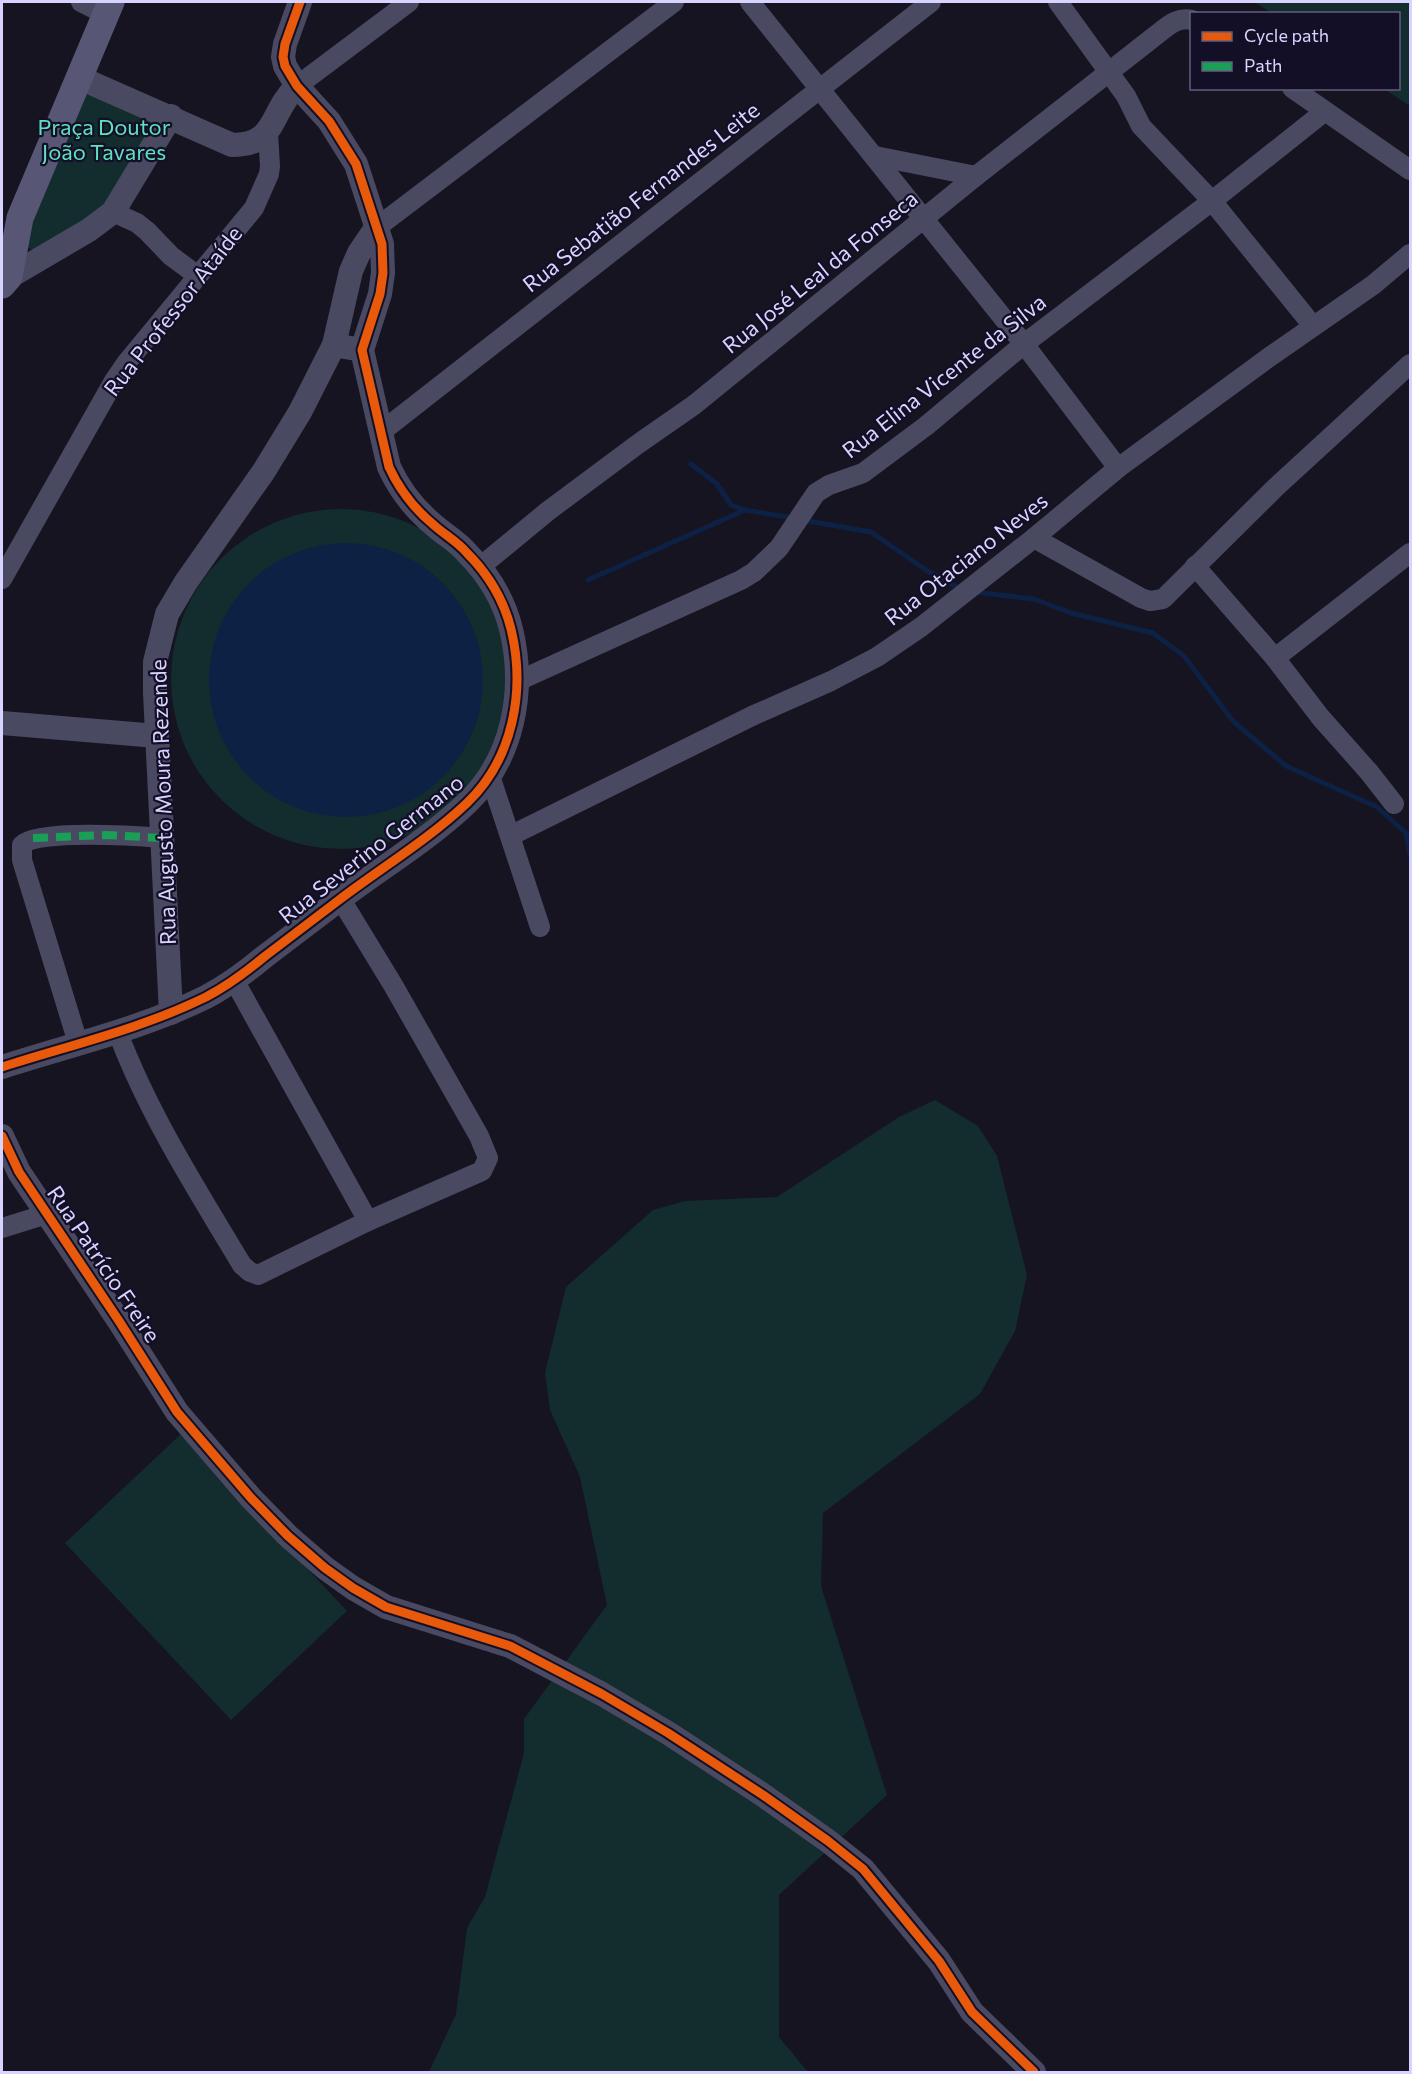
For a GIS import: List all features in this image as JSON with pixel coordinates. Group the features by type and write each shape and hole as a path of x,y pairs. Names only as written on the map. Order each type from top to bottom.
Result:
{"main road":[{"path":"5,281 20,218 108,8"},
{"path":"2,241 20,218"}],"street":[{"path":"81,2 108,8"},
{"path":"300,2 285,44 283,57 285,66 297,86 324,115 353,158 360,174 383,254 380,294 362,350 334,345"},
{"path":"80,78 232,144 251,142 268,133 283,101 297,86 409,2"},
{"path":"376,228 674,2"},
{"path":"750,2 925,218 1118,468"},
{"name":"Rua Sebatião Fernandes Leite","path":"381,432 931,2"},
{"path":"1058,2 1126,96 1141,126 1212,201 1313,326"},
{"name":"Rua José Leal da Fonseca","path":"480,567 548,511 694,405 976,176 1171,24 1184,18 1190,20"},
{"path":"1295,90 1410,170"},
{"name":"Rua Elina Vicente da Silva","path":"518,681 754,572 779,548 811,500 822,488 863,473 926,426 1024,344 1212,201 1324,112"},
{"path":"5,281 58,250 113,212 171,117"},
{"name":"Rua Professor Ataíde","path":"2,579 114,381 127,362 245,220 261,194 270,166 268,133"},
{"path":"875,156 976,176"},
{"path":"113,212 138,224 171,256 198,276"},
{"name":"Rua Augusto Moura Rezende","path":"171,1012 155,662 167,614 186,582 264,471 300,412 334,345 351,271 359,253 376,228"},
{"name":"Rua Otaciano Neves","path":"510,837 752,716 857,668 921,627 1118,468 1373,285 1410,254"},
{"name":"Rua Severino Germano","path":"2,1067 118,1033 206,997 234,980 340,898 447,820 466,804 490,776 500,757 513,720 518,681 510,626 497,593 480,567 466,551 411,504 397,485 389,467 362,350"},
{"path":"1034,538 1103,578 1150,601 1163,599 1275,488 1410,364"},
{"path":"1275,658 1410,553"},
{"path":"1195,566 1275,658 1321,718 1394,804"},
{"path":"2,723 157,736"},
{"path":"490,776 540,927"},
{"path":"78,1043 22,860 22,845 33,838 106,834 162,838"},
{"name":"Rua Severino Germano","path":"340,898 393,985 488,1158 482,1171 368,1221"},
{"path":"118,1033 138,1082 164,1132 245,1269 258,1275 368,1221 234,980"},
{"name":"Rua Patrício Freire","path":"2,1136 10,1174 46,1214 119,1321 177,1412 251,1498 288,1536 325,1568 386,1607 510,1646 602,1694 668,1733 828,1841 863,1869 939,1961 972,2012 1034,2073"},
{"name":"Rua Patrício Freire","path":"2,1228 46,1214"}],"green space":[{"path":"1254,2 1410,2 1410,106 1386,90 1400,90 1400,12 1270,12"},
{"name":"Praça Doutor João Tavares","path":"80,78 171,116 122,198 36,252 27,247 20,218"},
{"path":"341,509 390,516 421,529 449,547 473,571 491,599 504,630 511,679 504,728 491,759 473,787 449,811 421,829 390,842 341,849 292,842 261,829 233,811 209,787 191,759 178,728 171,679 178,630 191,599 209,571 233,547 261,529 292,516"},
{"path":"935,1100 978,1126 997,1156 1027,1275 1015,1331 980,1394 823,1513 821,1586 887,1795 779,1895 779,2037 808,2072 429,2072 456,2014 467,1928 485,1897 524,1753 524,1719 607,1605 580,1477 550,1410 545,1373 566,1287 653,1210 685,1201 777,1197 899,1117"},
{"path":"181,1434 347,1611 231,1720 65,1543"}],"water":[{"path":"346,543 386,549 422,566 443,583 460,604 477,640 483,680 477,720 460,756 443,777 422,794 386,811 346,817 306,811 270,794 249,777 232,756 215,720 209,680 215,640 232,604 249,583 270,566 306,549"}],"waterway":[{"path":"691,464 717,484 731,505 745,510"},
{"path":"588,580 745,510 793,518"},
{"path":"802,520 871,532 926,570 958,588"},
{"path":"974,592 1034,599 1071,613 1153,633 1184,656 1233,721 1286,766 1377,807 1406,833 1410,854"}],"marked path":[{"path":"33,838 106,835 162,838"}],"cycle path":[{"path":"2,1067 156,1018 206,997 229,983 420,842 467,803 483,785 495,766 512,723 516,700 515,652 511,629 500,598 482,570 463,549 427,520 414,506 389,467 362,350 380,294 383,273 382,244 356,164 329,121 297,86 285,66 283,57 285,44 300,2"},
{"path":"2,1136 19,1172 177,1412 251,1498 288,1536 325,1568 386,1607 510,1646 602,1694 668,1733 828,1841 863,1869 939,1961 972,2012 1034,2072"}]}
